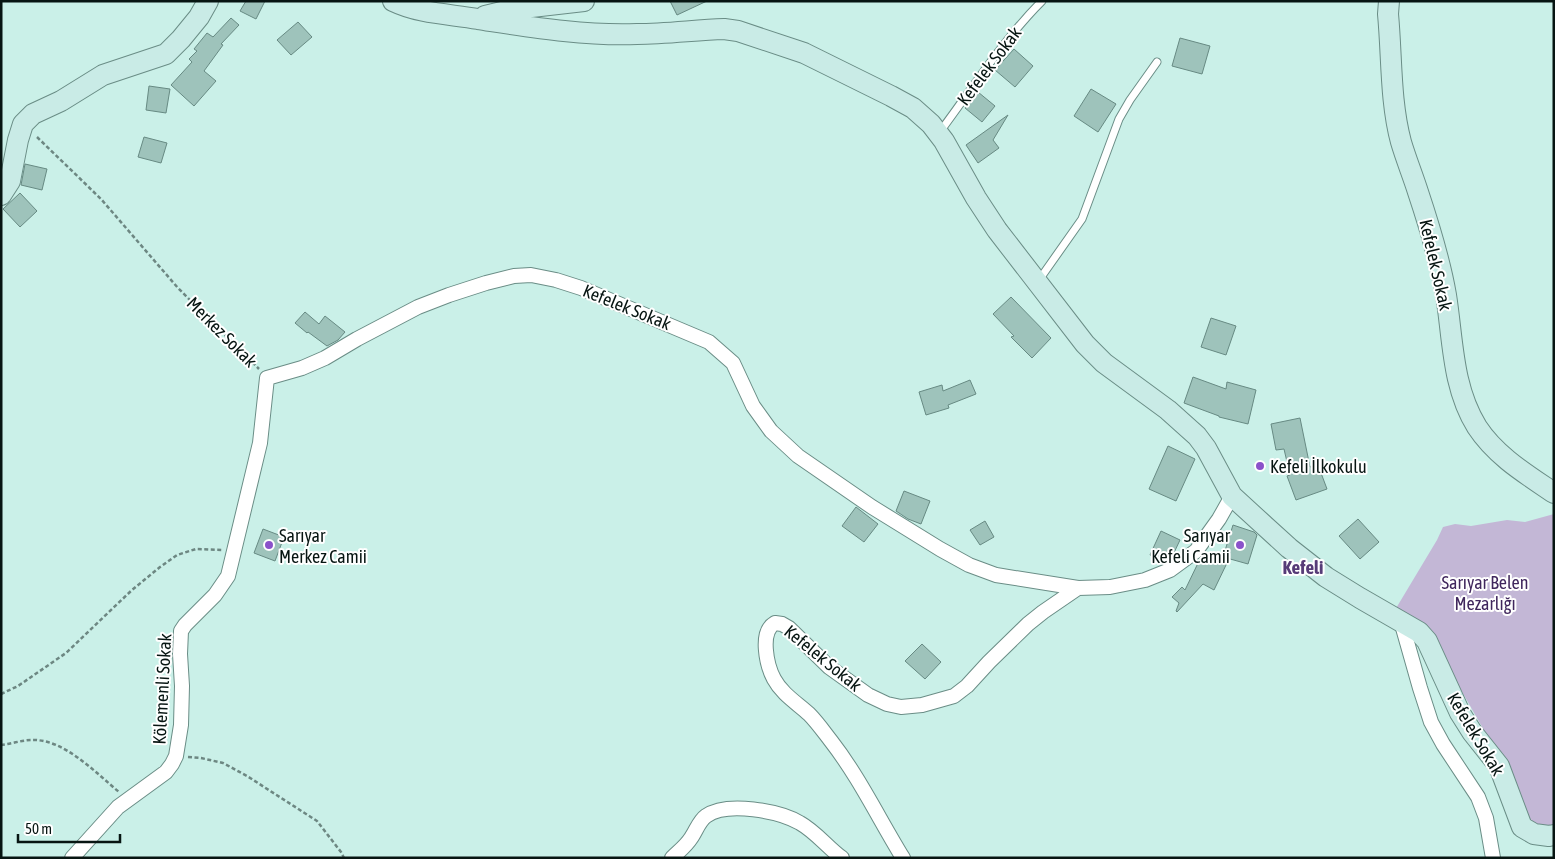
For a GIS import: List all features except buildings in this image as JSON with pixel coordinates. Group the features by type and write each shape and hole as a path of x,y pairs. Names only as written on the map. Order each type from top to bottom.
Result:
{"street":[{"path":"1,195 10,181 22,124 33,114 61,101 103,75 166,54 199,17 208,1"},
{"path":"393,1 402,6 436,14 476,18 514,9 584,1"},
{"name":"Kefelek Sokak","path":"1389,1 1388,14 1394,110 1401,142 1437,257 1446,295 1456,371 1467,408 1477,427 1499,454 1526,475 1554,493"},
{"name":"Kefelek Sokak","path":"476,18 552,30 595,33 636,34 724,28 804,53 913,108 939,134 997,230 1085,344 1104,363 1168,410 1197,436 1206,448 1232,496 1289,548 1326,576 1360,598 1419,632 1427,641 1460,713 1498,766 1522,827 1534,834 1554,835"},
{"name":"Kefelek Sokak","path":"531,275 581,288 708,342 733,363 753,406 772,431 798,456 940,549 969,566 996,575 1078,588 1110,587 1146,580 1170,570 1196,551 1219,519 1232,496"},
{"name":"Merkez Sokak","path":"267,378 302,368 325,358 418,307 450,294 514,276 531,275"},
{"name":"Kölemenli Sokak","path":"72,858 118,807 166,772 176,756 182,716 181,631 185,624 215,595 228,576 260,443 267,378"},
{"name":"Kefelek Sokak","path":"903,858 837,749 811,715 780,688 774,678 766,655 766,635 770,625 775,623 782,624 790,628 829,667 868,695 887,704 901,707 915,706 954,696 968,686 989,662 1028,624 1078,588"},
{"name":"Kefelek Sokak","path":"1401,620 1431,722 1443,744 1478,797 1486,818 1493,858"},
{"path":"672,858 685,846 706,816 716,811 727,809 764,811 799,822 815,833 842,858"}],"lane":[{"name":"Kefelek Sokak","path":"939,134 1008,40 1042,1"},
{"path":"1037,282 1082,218 1120,119 1130,100 1157,62"}],"path":[{"name":"Merkez Sokak","path":"22,124 101,199 178,288 267,378"},
{"path":"1,694 18,686 66,654 132,590 177,555 196,549 235,550"},
{"path":"1,746 31,740 49,741 70,751 128,799"},
{"path":"176,756 201,758 223,763 247,776 317,821 344,858"}],"green space":[{"name":"Sarıyar Belen Mezarlığı","path":"1554,514 1554,829 1530,824 1489,739 1461,690 1439,644 1395,610 1443,527 1455,524 1471,526 1507,520 1525,522"}],"place":[{"name":"Kefeli İlkokulu","path":"1260,466"},
{"name":"Sarıyar Merkez Camii","path":"269,545"},
{"name":"Sarıyar Kefeli Camii","path":"1240,545"}],"district":[{"name":"Kefeli","path":"1303,567"}]}
